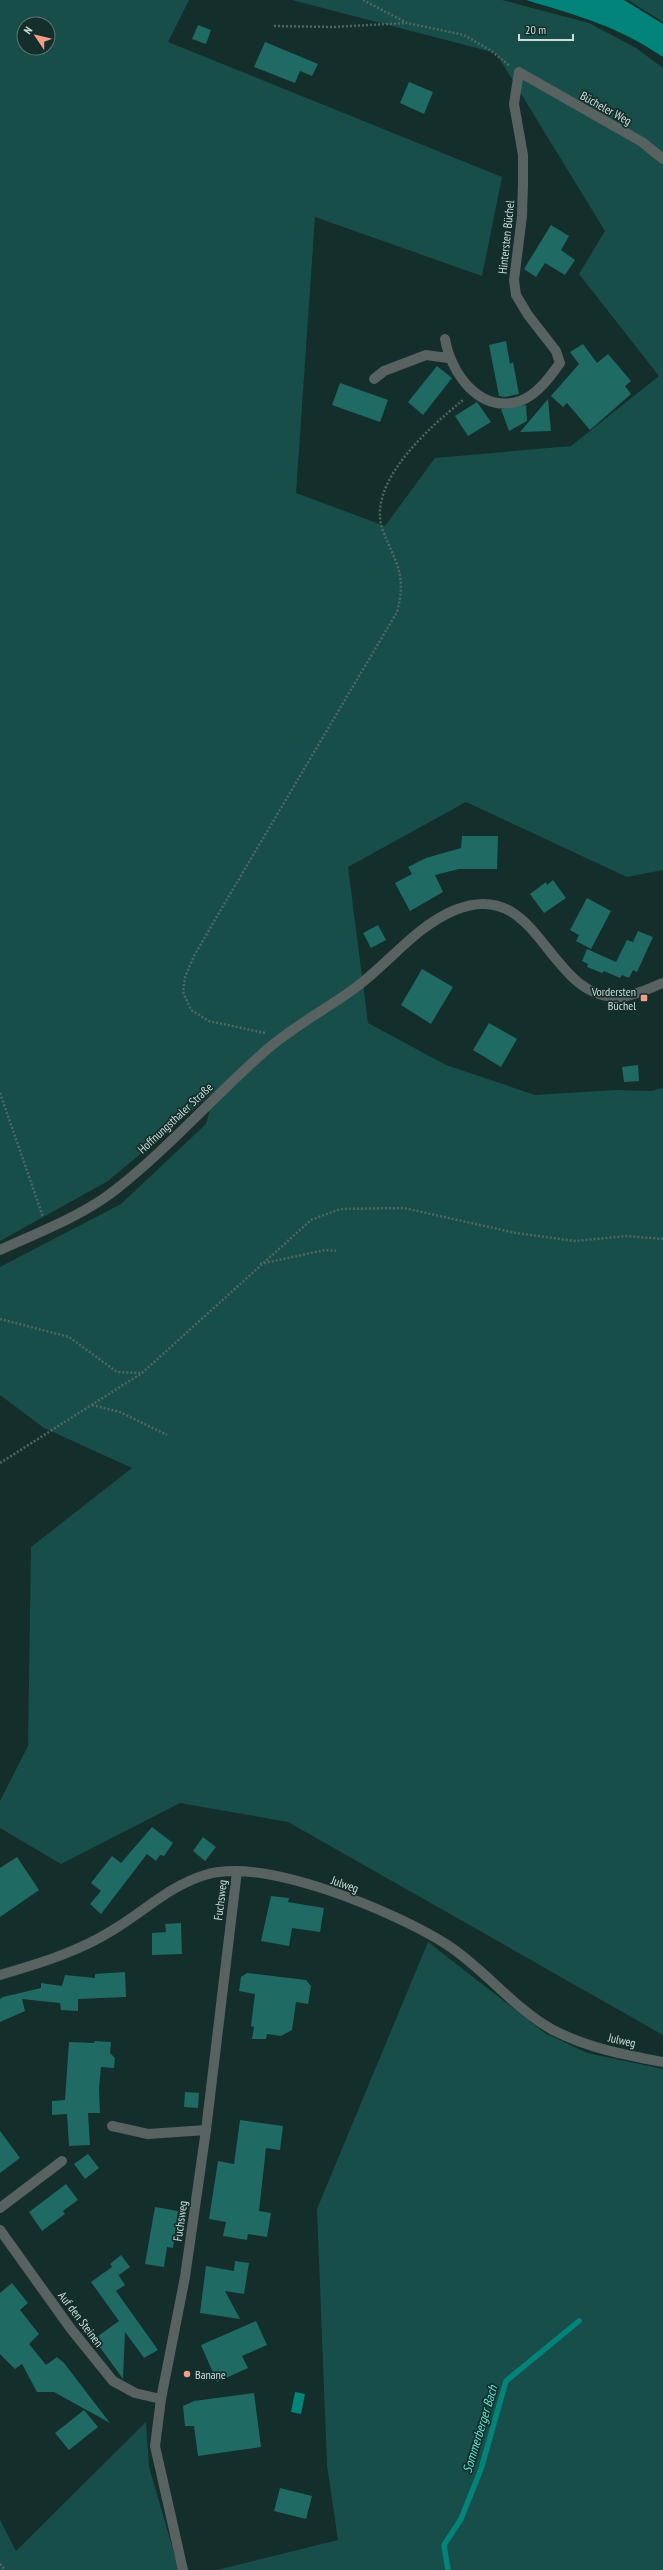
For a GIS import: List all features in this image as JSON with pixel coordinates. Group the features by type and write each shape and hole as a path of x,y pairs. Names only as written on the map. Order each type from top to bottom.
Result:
{"street":[{"name":"Bücheler Weg","path":"519,72 642,142 663,159"},
{"name":"Hintersten Büchel","path":"472,392 495,402 505,404 521,401 538,390 560,363 556,351 528,315 516,295 515,288 515,265 522,216 524,155 514,104 519,72"},
{"path":"445,339 448,358 472,392"},
{"path":"374,379 384,371 426,355 448,358"},
{"name":"Hoffnungsthaler Straße","path":"0,1250 47,1229 109,1194 283,1036 356,988 438,919 456,910 470,906 497,907 508,910 522,918 573,979 592,991 620,996 639,992 663,983"},
{"name":"Julweg","path":"0,1975 65,1956 112,1931 176,1887 205,1874 237,1871 290,1879 343,1896 394,1917 447,1944 523,2009 557,2032 609,2052 663,2062"},
{"name":"Fuchsweg","path":"183,2570 155,2446 161,2398 185,2276 206,2130 237,1871"},
{"path":"112,2126 148,2134 206,2130"},
{"path":"0,2208 62,2161"},
{"name":"Auf den Steinen","path":"0,2230 71,2329 113,2381 135,2394 161,2398"}],"path":[{"path":"363,0 407,23"},
{"path":"274,26 332,27 407,23 464,35 490,50 519,72"},
{"path":"283,1036 209,1021 191,1010 184,992 185,977 194,956 219,912 397,612 402,595 401,572 383,530 379,507 383,492 427,429 472,392"},
{"path":"0,1093 47,1229"},
{"path":"0,1462 142,1372 259,1264 311,1220 340,1209 404,1208 516,1233 575,1241 627,1236 663,1239"},
{"path":"259,1264 325,1250 336,1251"},
{"path":"0,1319 68,1338 117,1372 142,1372"},
{"path":"92,1405 120,1412 167,1435"},
{"path":"0,2564 5,2570"}],"shaded area":[{"path":"0,0 189,0 168,42 502,177 482,276 315,217 296,493 385,526 435,458 571,446 659,376 579,274 605,231 496,53 292,0 502,0 589,23 636,48 663,68 663,870 627,877 466,802 348,867 368,1023 446,1065 535,1095 616,1090 651,1091 663,1088 663,2035 288,1822 180,1803 61,1864 0,1828 0,1801 28,1746 31,1547 132,1468 44,1428 0,1395 0,1267 121,1204 206,1124 215,1091 108,1181 0,1241"},
{"path":"628,0 663,0 663,22"},
{"path":"428,1942 545,2033 587,2053 663,2069 663,2570 217,2570 338,2540 327,2465 317,2209"},
{"path":"146,2422 149,2467 179,2570 0,2570 0,2520 16,2551"}],"water":[{"path":"526,0 624,0 663,24 663,57 630,37 597,23"},
{"path":"295,2392 305,2394 301,2414 291,2412"}],"building":[{"path":"198,25 211,30 206,44 192,39"},
{"path":"265,42 318,64 312,76 300,71 295,83 254,67"},
{"path":"409,82 433,92 424,114 400,103"},
{"path":"551,225 569,236 561,250 575,260 565,275 545,263 536,277 524,269"},
{"path":"506,341 510,364 513,362 519,394 505,397 499,396 489,345"},
{"path":"583,344 597,363 608,354 631,381 625,386 631,394 590,430 567,403 563,407 551,396 579,364 570,352"},
{"path":"437,366 452,378 423,415 408,402"},
{"path":"340,383 388,400 380,422 332,405"},
{"path":"548,399 551,431 520,432"},
{"path":"477,402 491,422 468,436 455,416"},
{"path":"526,405 527,421 509,431 501,409"},
{"path":"462,836 498,836 497,869 459,869 435,875 443,892 410,911 395,883 412,874 408,867 426,858 461,848"},
{"path":"553,880 566,898 544,913 530,894 546,882 547,885"},
{"path":"587,898 611,911 591,949 576,941 579,935 570,930"},
{"path":"378,925 386,940 371,948 363,933"},
{"path":"638,931 653,937 637,972 633,970 629,978 622,975 620,978 604,971 602,973 587,967 588,964 582,961 587,949 616,962 627,940 633,942"},
{"path":"422,969 453,987 431,1024 401,1005"},
{"path":"489,1023 517,1039 501,1067 473,1050"},
{"path":"638,1065 639,1081 624,1082 622,1067"},
{"path":"152,1827 173,1843 164,1856 160,1855 156,1861 147,1854 101,1914 90,1904 101,1891 91,1883 112,1856 121,1863"},
{"path":"203,1837 216,1847 205,1861 193,1851"},
{"path":"17,1857 39,1890 0,1917 0,1868"},
{"path":"271,1896 289,1898 288,1902 324,1908 320,1932 292,1928 289,1946 261,1941"},
{"path":"181,1923 182,1954 152,1955 152,1933 166,1932 165,1924"},
{"path":"125,1972 126,1997 78,1999 78,2011 61,2010 60,2003 22,1999 25,2011 0,2022 0,1999 3,1997 41,1988 41,1983 62,1986 65,1975 95,1978 95,1974"},
{"path":"247,1973 306,1980 311,1986 308,2004 296,2002 292,2030 281,2036 267,2034 266,2039 252,2039 254,2027 251,2026 255,1994 239,1991 241,1977"},
{"path":"95,2041 111,2042 110,2053 115,2058 114,2068 101,2067 99,2089 100,2113 88,2113 90,2145 69,2146 67,2114 52,2115 52,2101 65,2100 69,2042 94,2043"},
{"path":"185,2092 199,2093 198,2108 184,2107"},
{"path":"240,2120 283,2126 280,2150 266,2148 259,2211 271,2213 267,2237 248,2234 247,2240 223,2236 226,2222 209,2219 218,2161 234,2164"},
{"path":"0,2131 20,2158 0,2173"},
{"path":"88,2154 99,2168 85,2179 74,2164"},
{"path":"66,2184 78,2200 63,2211 65,2214 42,2231 29,2212"},
{"path":"155,2207 178,2211 173,2248 167,2247 164,2267 145,2264"},
{"path":"121,2255 130,2267 119,2275 116,2271 125,2285 116,2291 158,2350 144,2358 125,2332 123,2379 94,2339 119,2321 91,2282 112,2267 110,2264"},
{"path":"235,2261 249,2263 244,2294 225,2291 240,2319 200,2313 206,2266 234,2271"},
{"path":"12,2283 28,2303 20,2310 39,2334 29,2344 46,2365 57,2357 64,2363 110,2423 54,2392 37,2392 22,2364 15,2369 0,2354 0,2293"},
{"path":"256,2321 267,2345 242,2356 248,2368 217,2382 201,2345"},
{"path":"254,2393 261,2447 198,2456 194,2426 185,2426 183,2406 194,2401"},
{"path":"84,2410 98,2427 69,2450 55,2433"},
{"path":"280,2488 312,2496 306,2519 274,2511"}],"waterway":[{"name":"Sommerberger Bach","path":"448,2570 444,2545 461,2519 481,2469 506,2381 579,2321"}],"place":[{"name":"Vordersten Büchel","path":"644,998"},
{"name":"Banane","path":"187,2374"}]}
